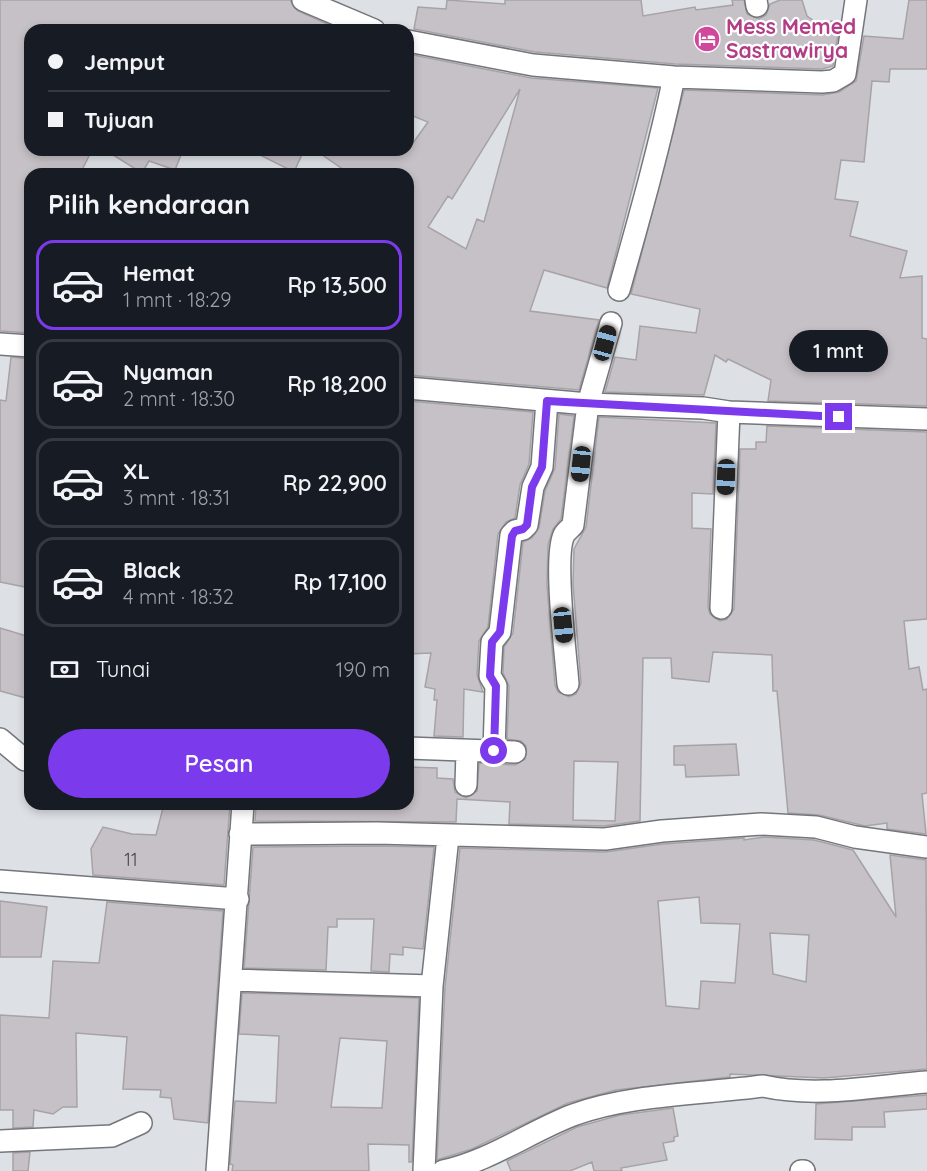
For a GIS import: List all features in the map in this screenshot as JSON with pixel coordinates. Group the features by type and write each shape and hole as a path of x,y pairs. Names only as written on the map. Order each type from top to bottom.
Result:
{"street":[{"path":"303,0 360,24"},
{"path":"414,42 533,65 804,83 832,81 843,77 856,0"},
{"path":"619,290 649,175 662,140 674,76"},
{"path":"568,684 561,606 561,549 564,535 573,525 588,404 611,323"},
{"path":"0,344 24,346"},
{"path":"414,389 588,404 927,419"},
{"path":"414,748 504,752 496,686 490,676 492,642 500,632 512,536 515,531 527,525 532,487 542,467 547,401"},
{"path":"721,608 729,412"},
{"path":"0,739 24,759"},
{"path":"466,785 467,751"},
{"path":"217,1171 238,899 242,810"},
{"path":"240,834 376,833 448,837 605,839 662,831 761,824 816,827 855,837 927,847"},
{"path":"424,1171 432,986 448,837"},
{"path":"0,881 238,899"},
{"path":"232,980 432,986"},
{"path":"443,1171 459,1167 518,1143 574,1115 650,1097 763,1086 781,1091 808,1091 927,1082"},
{"path":"0,1141 111,1136 141,1123"}],"building":[{"path":"0,0 290,0 298,11 327,24 24,24 24,156 89,156 83,168 24,168 24,333 0,331"},
{"path":"447,0 505,4 505,0 641,0 643,16 695,7 696,10 733,5 732,0 744,0 747,14 759,19 766,15 770,4 780,0 802,0 807,16 820,25 832,21 838,34 833,66 822,69 675,64 535,52 414,29 418,7 446,9"},
{"path":"909,0 927,0 927,69 890,69 889,82 872,81 864,162 841,160 835,199 858,202 850,236 907,251 900,278 922,276 922,338 927,339 927,406 768,401 771,380 728,359 726,362 715,355 704,395 605,392 615,357 636,360 640,326 696,333 700,309 631,294 684,90 822,95 839,92 856,81 864,36 903,39"},
{"path":"414,55 531,78 658,88 607,288 544,270 530,311 599,320 579,390 414,376 414,168 341,168 324,156 414,156 414,142 428,122 414,116","holes":["520,89 484,222 477,219 466,249 428,227 448,196 452,199"]},
{"path":"115,156 181,156 176,168 149,161 145,168 134,168"},
{"path":"262,156 301,156 296,168 286,168"},
{"path":"11,357 24,358 24,587 0,582 0,400 6,401"},
{"path":"414,402 533,412 529,464 520,485 515,518 506,522 498,534 488,627 479,641 477,675 483,692 464,689 463,737 434,736 437,700 434,700 435,689 425,687 431,653 414,654"},
{"path":"559,414 574,416 561,519 553,529 548,545 547,585 555,685 558,692 569,697 576,694 581,683 573,584 574,549 586,527 599,417 716,423 713,494 692,493 692,528 711,529 708,607 710,614 720,621 727,619 734,609 740,449 756,449 756,442 766,442 767,426 927,432 927,619 904,621 909,669 919,667 923,690 927,689 927,793 922,794 926,834 887,829 887,823 865,826 819,815 788,813 777,691 773,691 772,655 713,652 709,682 672,678 671,658 643,658 640,821 604,826 509,824 510,802 457,799 456,822 255,821 256,810 414,810 414,767 437,768 437,778 453,779 455,792 466,798 477,791 479,763 515,765 525,759 526,746 521,741 507,739 509,686 503,673 504,647 513,633 523,542 532,538 539,528 545,491 555,468","holes":["574,761 618,762 615,821 573,820"]},
{"path":"0,628 24,635 24,697 0,691"},
{"path":"736,744 739,775 686,777 685,765 674,765 674,746"},
{"path":"162,810 230,810 224,885 93,875 91,849 103,827 132,834 156,835"},
{"path":"764,837 814,840 853,850 896,917 890,855 926,860 927,1069 824,1078 730,1074 730,1077 616,1090 568,1103 472,1149 437,1160 445,987 460,848 605,852 663,844 744,838 744,840","holes":["699,897 701,923 740,924 735,983 701,981 699,1009 666,1006 658,901","770,933 809,935 806,982 773,974"]},
{"path":"253,847 434,847 423,949 403,947 403,955 390,954 389,972 371,971 374,919 337,919 337,927 328,927 326,970 244,968"},
{"path":"0,901 47,907 41,957 0,957"},
{"path":"107,902 223,911 208,1123 174,1119 171,1098 160,1097 161,1090 123,1089 127,1037 76,1033 77,1107 63,1107 53,1114 34,1110 33,1127 13,1128 13,1110 0,1110 0,1015 49,1018 53,961 99,963"},
{"path":"242,993 419,998 412,1162 409,1162 409,1145 368,1144 369,1171 232,1171 233,1165 230,1164 235,1101 276,1103 279,1036 239,1034","holes":["340,1038 387,1041 382,1108 331,1107"]},
{"path":"927,1095 927,1109 884,1112 885,1127 852,1127 852,1140 815,1139 816,1104"},
{"path":"673,1108 678,1136 674,1137 674,1141 663,1143 667,1160 621,1168 622,1171 594,1171 592,1162 570,1171 511,1171 507,1161 577,1127 620,1115"},
{"path":"30,1152 28,1171 13,1171 13,1153"}],"place":[{"name":"Mess Memed Sastrawirya","path":"707,39"}],"route":[{"path":"494,751 496,686 490,676 492,642 500,632 512,536 515,531 527,525 532,487 542,467 547,401 839,417"}]}
